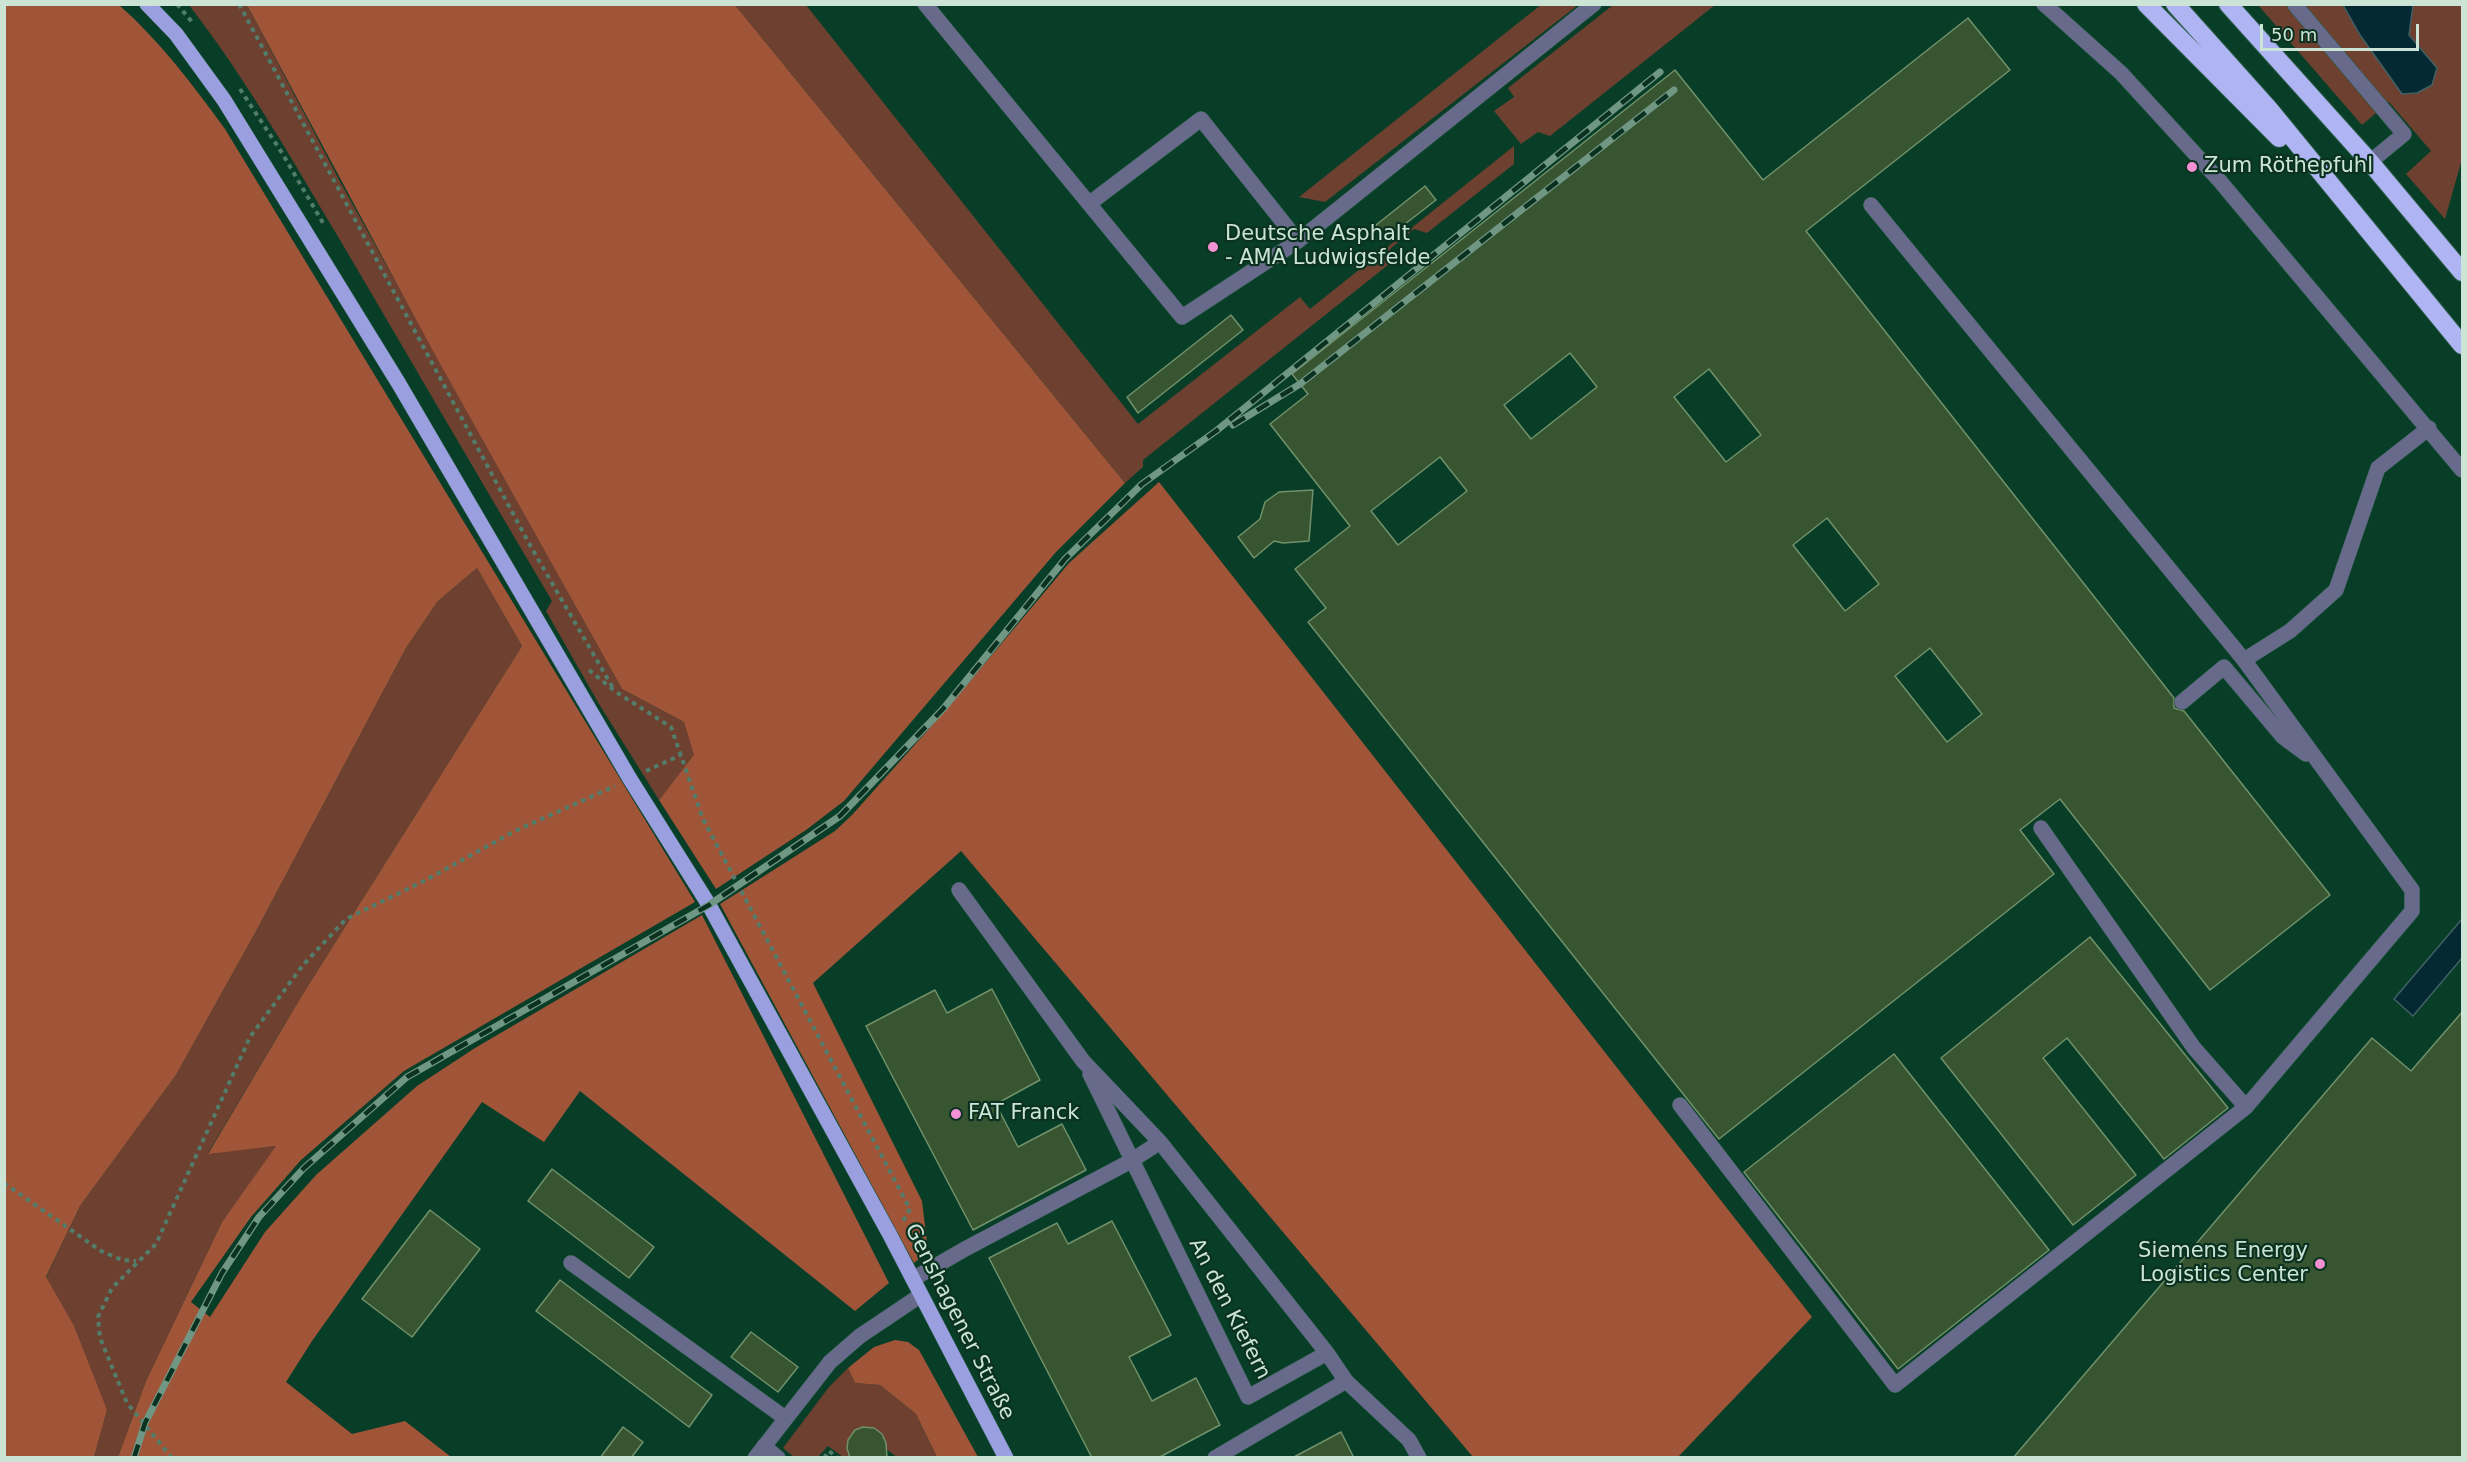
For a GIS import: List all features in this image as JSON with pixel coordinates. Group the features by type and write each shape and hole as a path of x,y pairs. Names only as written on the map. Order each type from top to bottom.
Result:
{"highway":[{"path":"2146,4 2371,231"},
{"path":"2175,4 2269,109 2463,345"},
{"path":"2228,4 2370,162 2463,272"}],"main road":[{"name":"Genshagener Straße","path":"147,4 176,34 224,100 399,384 630,779 709,905 874,1205 1006,1458"}],"street":[{"path":"925,4 1182,317 1298,241 1594,4"},
{"path":"2044,4 2121,73 2197,155 2463,470"},
{"path":"2295,5 2404,134 2370,162"},
{"path":"1090,203 1201,119 1298,241"},
{"path":"1680,1105 1895,1385 2246,1107 2412,910 2412,890 2244,660 1871,205"},
{"path":"2244,660 2290,632 2336,590 2378,468 2428,428"},
{"path":"2182,702 2224,668 2283,737 2318,762"},
{"path":"2041,828 2194,1048 2246,1107"},
{"name":"An den Kiefern","path":"959,890 1083,1061 1160,1142 1328,1353 1346,1382 1409,1440 1419,1458"},
{"name":"An den Kiefern","path":"1083,1061 1248,1397 1328,1353"},
{"path":"913,1279 1131,1161 1160,1142"},
{"path":"571,1263 785,1418"},
{"path":"778,1458 759,1452 830,1362 860,1336 921,1295"},
{"path":"1215,1458 1346,1382"}],"path":[{"path":"239,4 531,548 605,675 616,692 671,727 703,819 910,1209 900,1226 890,1235"},
{"path":"172,1458 127,1403 100,1338 98,1317 112,1288 156,1244 250,1037 303,965 346,920 424,881 514,831 681,755"},
{"path":"4,1183 101,1251 122,1260 137,1261"},
{"path":"824,1458 829,1451 838,1458"}],"shaded area":[{"path":"5,4 119,5 162,48 201,96 225,129 695,902 404,1071 301,1160 251,1217 191,1302 210,1317 265,1232 316,1175 417,1086 475,1048 702,915 889,1283 855,1311 580,1091 544,1142 482,1102 312,1341 286,1382 352,1434 405,1421 451,1457 118,1457 146,1381 222,1222 276,1146 208,1154 301,997 522,646 477,568 438,601 406,648 254,935 176,1075 80,1206 46,1277 74,1326 107,1410 94,1457 5,1457"},
{"path":"1542,4 1578,5 1325,202 1299,197"},
{"path":"189,5 247,5 343,187 622,689 684,722 695,755 659,800 599,704 546,611 552,601 343,245 250,92"},
{"path":"247,5 735,5 1125,483 1056,552 844,801 806,830 716,889 659,800 694,755 684,722 622,689 433,351"},
{"path":"735,5 806,5 1138,424 1300,297 1310,309 1514,146 1514,164 1427,233 1414,229 1390,249 1393,261 1143,460 1143,467 1125,483"},
{"path":"1613,5 1715,5 1550,136 1538,132 1521,144 1494,111 1514,97 1508,88"},
{"path":"2258,5 2343,5 2360,35 2403,94 2417,93 2409,35 2413,5 2462,5 2462,159 2445,219 2406,174 2431,151 2389,102 2362,125"},
{"path":"1159,482 1812,1317 1678,1457 1473,1457 961,851 813,983 922,1201 928,1251 914,1263 720,904 835,831 852,815 944,712 1069,563"},
{"path":"477,568 522,646 301,997 208,1153 277,1146 222,1222 146,1381 118,1457 94,1457 107,1410 46,1278 80,1206 176,1075 254,935 406,648 438,601"},
{"path":"895,1340 908,1342 919,1350 978,1457 937,1457 916,1414 880,1385 855,1383 848,1368 874,1347"},
{"path":"848,1368 855,1383 880,1385 916,1414 937,1457 897,1457 886,1449 882,1434 868,1427 861,1428 851,1436 848,1449 851,1457 843,1457 828,1446 818,1457 794,1457 783,1448 829,1387"}],"water":[{"path":"2343,5 2413,5 2409,35 2437,68 2432,85 2417,93 2402,94 2360,35"},
{"path":"2462,919 2462,958 2413,1016 2394,999"}],"building":[{"path":"1968,18 2010,70 1806,231 2174,698 2174,708 2184,711 2330,895 2210,990 2060,799 2020,830 2054,874 1719,1139 1308,622 1326,608 1295,569 1350,526 1270,424 1308,394 1292,374 1675,70 1763,180","holes":["1570,353 1597,387 1531,439 1504,405","1709,369 1761,435 1726,462 1674,397","1440,457 1467,491 1398,545 1371,511","1827,518 1879,584 1845,611 1793,545","1930,648 1982,714 1947,742 1895,676"]},
{"path":"1425,186 1436,200 1387,238 1376,225"},
{"path":"1231,315 1243,330 1138,413 1127,397"},
{"path":"1313,490 1309,541 1283,543 1274,541 1254,558 1238,537 1260,519 1265,502 1279,492"},
{"path":"2090,937 2228,1108 2164,1159 2067,1038 2043,1058 2136,1175 2073,1225 1941,1058"},
{"name":"FAT Franck","path":"992,989 1040,1080 996,1104 1018,1147 1062,1124 1086,1170 973,1230 866,1026 935,990 947,1013"},
{"name":"Siemens Energy Logistics Center","path":"2463,1011 2463,1458 2013,1458 2372,1038 2411,1071"},
{"path":"1894,1054 2049,1250 1898,1369 1744,1172"},
{"path":"552,1169 654,1247 629,1278 528,1201"},
{"path":"430,1210 480,1249 412,1337 362,1299"},
{"path":"1112,1221 1171,1335 1129,1357 1152,1401 1196,1378 1220,1425 1158,1458 1092,1458 989,1258 1057,1223 1068,1244"},
{"path":"560,1280 712,1395 689,1427 536,1311"},
{"path":"751,1332 798,1367 778,1392 731,1357"},
{"path":"623,1427 643,1442 631,1458 600,1458"},
{"path":"863,1427 874,1428 882,1434 886,1443 887,1458 850,1458 847,1448 848,1440 855,1430"},
{"path":"1341,1432 1354,1458 1292,1458"}],"railway":[{"path":"134,1458 145,1423 222,1273 259,1217 304,1168 407,1077 709,905 840,816 943,709 1065,559 1142,484 1216,431 1660,72"},
{"path":"1233,425 1300,384 1674,90"}],"place":[{"name":"Zum Röthepfuhl","path":"2192,167"},
{"name":"Deutsche Asphalt - AMA Ludwigsfelde","path":"1213,247"},
{"name":"FAT Franck","path":"956,1114"},
{"name":"Siemens Energy Logistics Center","path":"2320,1264"}]}
